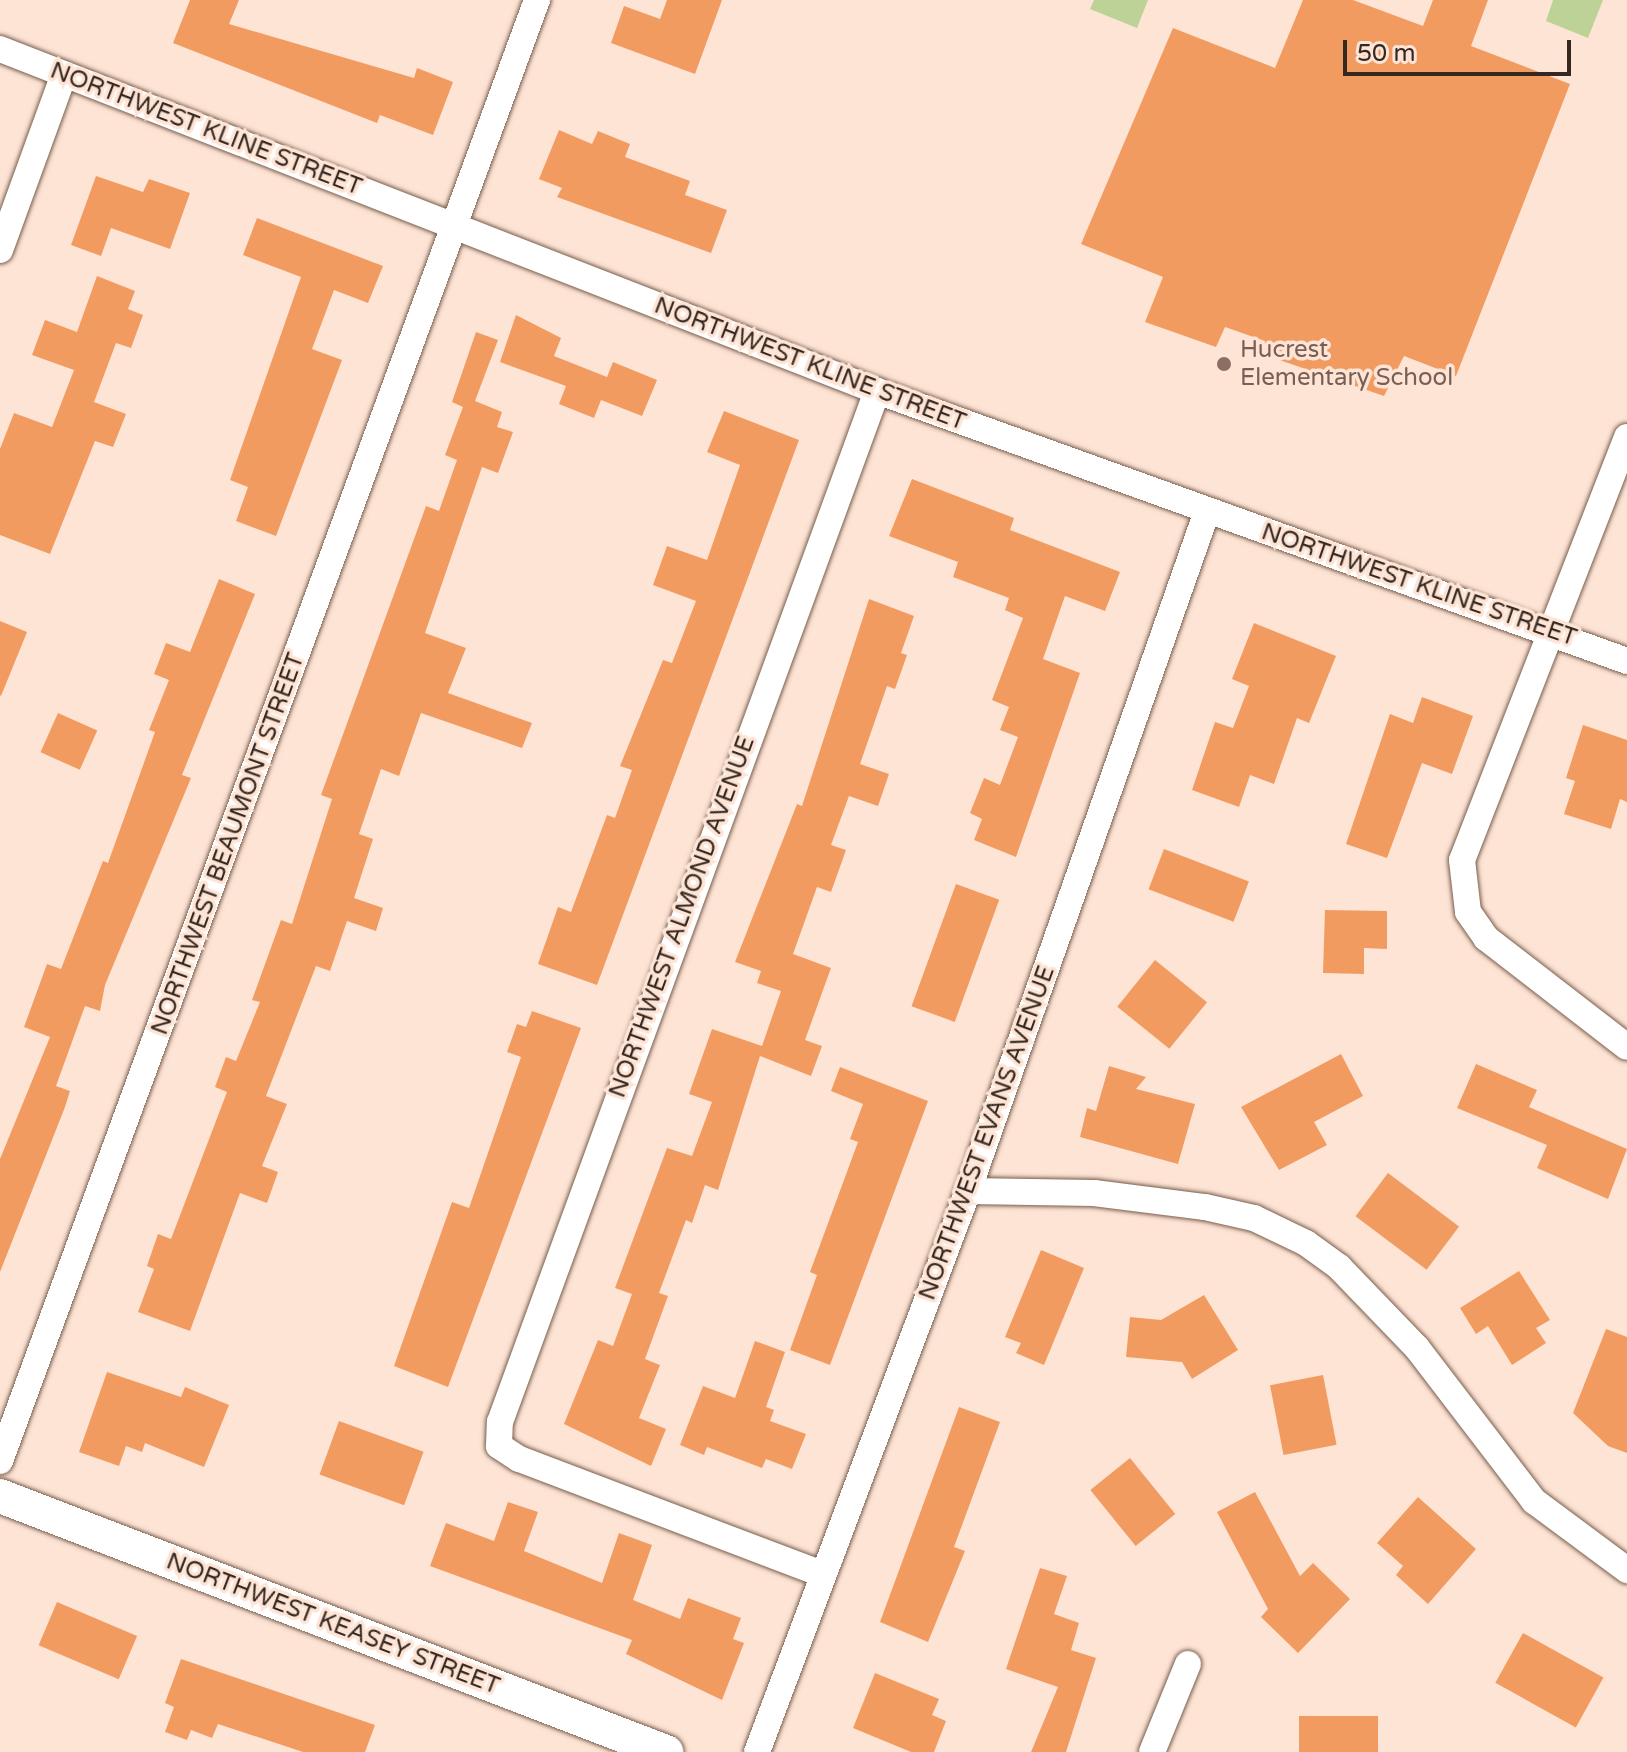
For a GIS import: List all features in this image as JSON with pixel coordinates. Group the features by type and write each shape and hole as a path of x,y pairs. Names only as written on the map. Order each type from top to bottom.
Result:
{"street":[{"name":"NORTHWEST BEAUMONT STREET","path":"0,1461 537,0"},
{"name":"NORTHWEST KLINE STREET","path":"0,49 877,391 1207,511 1555,632 1627,661"},
{"path":"0,250 64,74"},
{"name":"NORTHWEST ALMOND AVENUE","path":"822,1574 536,1467 499,1446 503,1401 877,391"},
{"path":"1627,437 1555,632 1462,860 1468,912 1486,938 1627,1047"},
{"name":"NORTHWEST EVANS AVENUE","path":"757,1752 968,1191 1207,511"},
{"path":"968,1191 1094,1193 1205,1207 1254,1218 1306,1243 1339,1267 1417,1348 1534,1501 1627,1570"},
{"name":"NORTHWEST KEASEY STREET","path":"0,1496 666,1752"},
{"path":"1152,1752 1188,1664"}],"green space":[{"path":"1094,0 1148,0 1137,28 1090,9"},
{"path":"1553,0 1603,0 1588,38 1546,21"}],"building":[{"path":"190,0 239,0 229,24 414,78 417,68 453,82 433,135 380,115 377,123 173,43"},
{"path":"667,0 722,0 695,74 611,43 624,6 660,19"},
{"name":"Hucrest Elementary School","path":"1303,0 1353,0 1423,26 1433,0 1488,0 1471,46 1570,84 1456,376 1404,356 1384,396 1262,354 1265,341 1225,327 1216,347 1145,322 1163,277 1081,244 1173,28 1275,68"},
{"path":"559,130 592,144 598,131 630,144 625,157 690,181 685,195 727,210 711,253 557,197 562,188 539,179"},
{"path":"96,176 143,192 149,179 190,193 170,249 111,228 101,256 71,245"},
{"path":"257,218 383,266 368,303 334,290 312,349 342,360 276,536 236,521 248,487 230,480 301,277 243,255"},
{"path":"97,276 135,291 128,309 143,315 131,348 116,343 94,402 126,414 113,447 95,441 50,554 0,535 0,449 14,413 52,427 74,370 32,355 45,320 77,332"},
{"path":"516,315 561,338 554,356 607,377 613,362 657,380 642,416 601,400 594,418 559,404 566,386 500,362"},
{"path":"476,332 498,340 475,401 502,412 497,427 513,432 498,473 482,467 425,633 466,648 448,693 532,723 522,748 421,713 399,776 381,769 359,834 373,839 354,898 383,908 376,931 347,921 330,971 316,966 266,1096 287,1104 262,1166 278,1172 267,1203 240,1193 190,1331 138,1312 154,1269 147,1266 158,1234 171,1239 227,1092 215,1087 226,1057 236,1061 260,1002 252,1000 281,920 292,924 332,799 321,795 426,506 439,511 457,460 445,455 463,407 452,402"},
{"path":"724,411 799,440 597,985 538,964 558,907 571,912 607,815 615,818 632,770 620,766 663,660 672,663 696,601 653,585 667,546 707,560 740,465 707,452"},
{"path":"912,479 1014,518 1010,530 1120,572 1105,611 1065,596 1043,659 1080,673 1016,857 974,840 982,819 970,813 984,778 1000,785 1018,737 1000,730 1009,707 992,700 1023,618 1005,610 1009,598 953,577 958,562 889,536"},
{"path":"219,579 255,594 182,775 191,778 105,985 100,1011 85,1006 56,1086 70,1091 65,1107 0,1272 0,1159 50,1037 24,1027 47,964 61,969 103,861 108,863 155,732 149,730 169,680 154,674 166,643 190,652"},
{"path":"869,599 914,616 901,653 907,655 895,689 887,686 860,764 889,774 878,806 849,796 831,845 846,850 831,892 817,887 793,954 831,968 805,1040 822,1046 811,1076 760,1056 718,1190 705,1185 692,1223 686,1220 659,1293 668,1296 645,1359 660,1365 639,1418 666,1429 651,1466 564,1424 598,1340 613,1346 632,1294 615,1288 667,1148 692,1156 712,1102 689,1094 712,1029 762,1046 781,991 757,983 761,971 735,962 797,804 802,806"},
{"path":"0,621 27,632 1,696 0,695"},
{"path":"1254,623 1336,656 1309,723 1297,718 1274,784 1250,775 1239,807 1192,790 1215,722 1233,728 1249,686 1232,679"},
{"path":"1422,697 1473,716 1452,774 1422,763 1387,858 1346,844 1390,714 1413,723"},
{"path":"58,713 97,730 80,770 41,752"},
{"path":"1583,725 1627,740 1627,802 1620,799 1611,829 1564,814 1575,781 1566,778"},
{"path":"1164,849 1249,882 1234,922 1149,889"},
{"path":"956,884 999,900 955,1022 912,1006"},
{"path":"1325,910 1387,911 1387,949 1364,948 1364,974 1323,973"},
{"path":"1155,960 1207,1002 1169,1049 1117,1007"},
{"path":"532,1011 581,1028 448,1387 394,1366 452,1202 469,1208 521,1057 507,1052 517,1024 526,1027"},
{"path":"1341,1054 1363,1096 1314,1122 1327,1145 1279,1170 1241,1107"},
{"path":"1476,1064 1537,1090 1529,1107 1627,1149 1608,1199 1537,1168 1547,1145 1457,1108"},
{"path":"1109,1066 1146,1077 1136,1089 1195,1104 1178,1164 1080,1137 1087,1108 1096,1111"},
{"path":"840,1067 928,1101 830,1365 790,1350 817,1275 810,1272 858,1142 850,1139 863,1104 831,1091"},
{"path":"1388,1173 1459,1227 1427,1270 1356,1216"},
{"path":"1041,1250 1084,1268 1044,1365 1016,1353 1021,1343 1005,1337"},
{"path":"1519,1271 1550,1320 1536,1328 1546,1343 1512,1365 1488,1326 1476,1334 1460,1308"},
{"path":"1204,1295 1238,1350 1192,1379 1182,1362 1126,1357 1130,1317 1161,1320"},
{"path":"1606,1329 1627,1337 1627,1453 1608,1446 1573,1413"},
{"path":"755,1341 785,1352 766,1407 774,1410 770,1421 806,1434 792,1469 766,1459 762,1468 707,1447 704,1455 680,1445 703,1386 735,1398"},
{"path":"107,1372 181,1397 185,1387 229,1405 204,1467 145,1443 142,1452 126,1446 119,1466 79,1452"},
{"path":"1323,1375 1337,1445 1284,1455 1270,1385"},
{"path":"959,1407 1000,1422 954,1547 965,1551 928,1642 880,1622"},
{"path":"339,1421 424,1452 404,1505 320,1475"},
{"path":"1130,1458 1175,1514 1136,1546 1090,1490"},
{"path":"1255,1492 1300,1576 1313,1563 1350,1599 1298,1653 1261,1617 1268,1609 1217,1512"},
{"path":"1418,1497 1476,1549 1428,1604 1396,1575 1403,1566 1377,1543"},
{"path":"508,1502 538,1512 524,1551 602,1583 619,1533 652,1545 633,1600 680,1619 688,1598 741,1618 733,1639 744,1643 722,1700 626,1654 632,1640 430,1566 446,1523 494,1541"},
{"path":"1040,1568 1067,1576 1054,1614 1079,1623 1071,1650 1096,1658 1066,1752 1031,1752 1058,1687 1006,1669"},
{"path":"57,1602 137,1636 119,1679 39,1645"},
{"path":"1523,1633 1603,1678 1576,1727 1495,1683"},
{"path":"181,1659 375,1725 365,1752 303,1752 218,1724 212,1738 191,1730 187,1740 165,1732 174,1707 165,1703"},
{"path":"875,1673 939,1699 932,1715 946,1721 934,1752 911,1752 853,1728"},
{"path":"1299,1716 1378,1716 1378,1752 1299,1752"}],"place":[{"name":"Hucrest Elementary School","path":"1224,364"}]}
